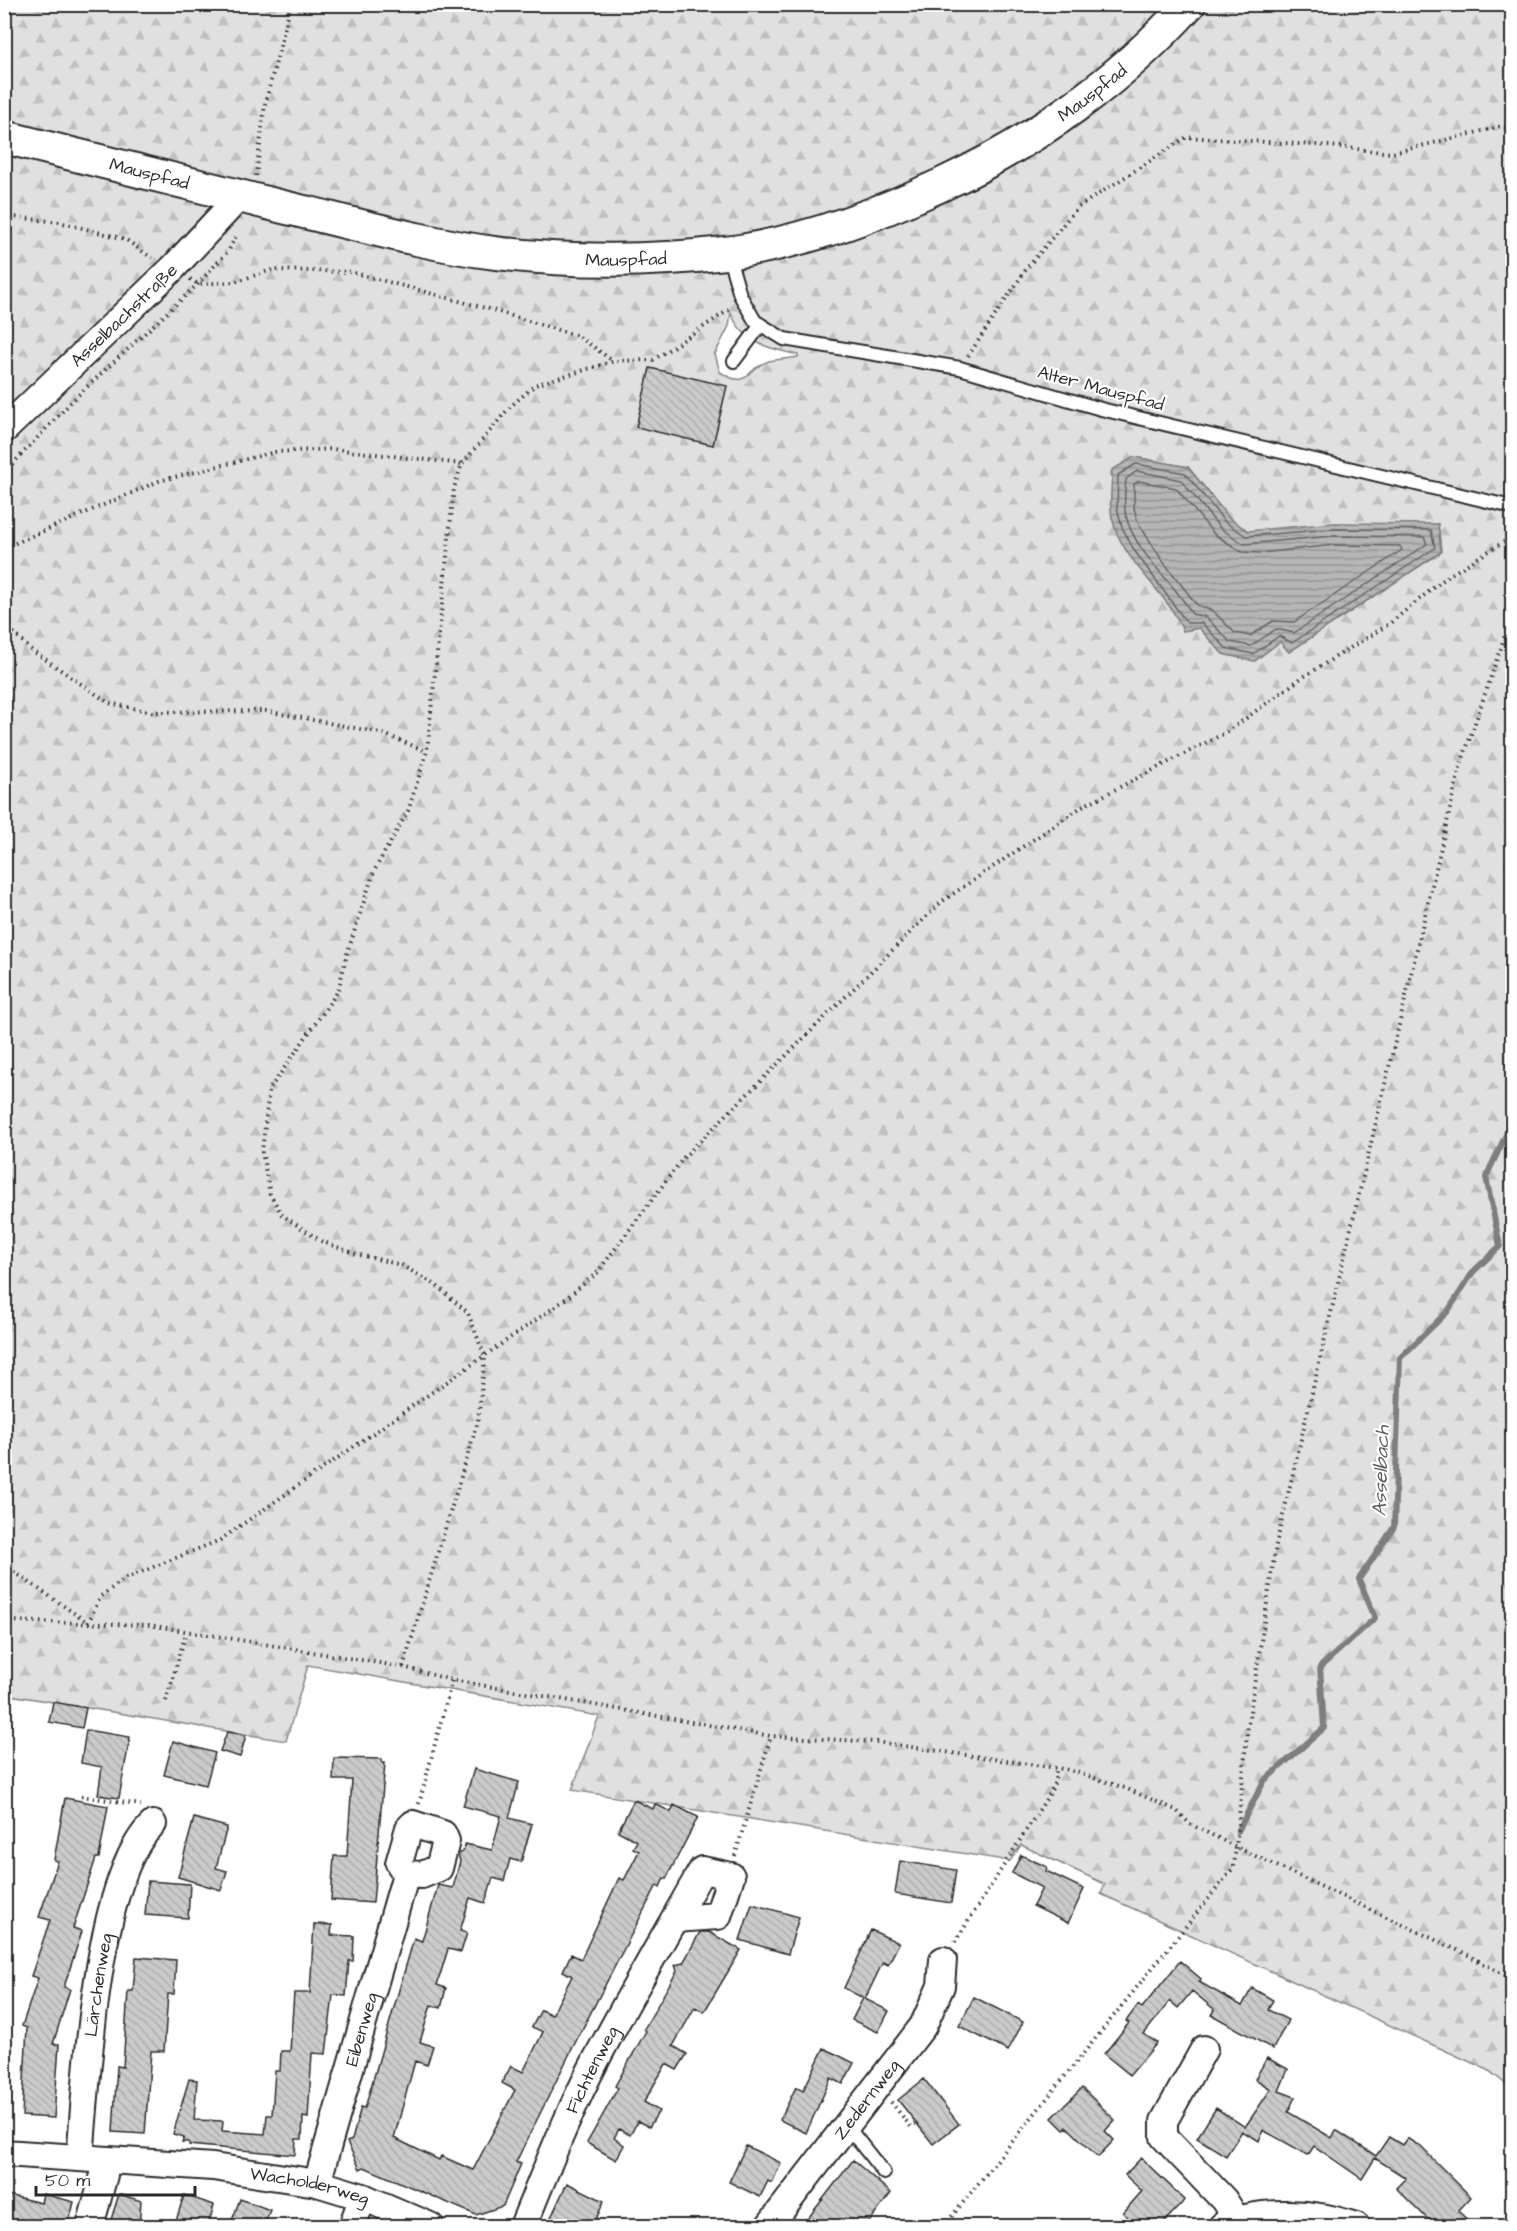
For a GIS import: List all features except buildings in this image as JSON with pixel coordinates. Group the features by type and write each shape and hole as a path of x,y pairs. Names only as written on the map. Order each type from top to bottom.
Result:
{"street":[{"name":"Mauspfad","path":"4,137 231,205 367,227 494,252 620,260 728,252 784,241 851,222 923,194 993,159 1061,116 1097,89 1144,50 1189,4"},
{"name":"Asselbachstraße","path":"4,430 172,269 231,205"},
{"name":"Lärchenweg","path":"90,2226 104,2175 92,2159 92,2031 102,1961 113,1907 126,1863 141,1836 148,1815"},
{"path":"405,1874 422,1875 439,1868 446,1841 438,1830 413,1824"},
{"name":"Eibenweg","path":"317,2183 405,1874 399,1863 409,1828 413,1824"},
{"name":"Fichtenweg","path":"523,2226 562,2130 596,2059 702,1870 725,1874"},
{"path":"674,1919 718,1916 731,1876 725,1874"},
{"name":"Zedernweg","path":"769,2226 923,2026 934,2007 941,1986 943,1960"},
{"path":"1204,2049 1164,2121 1162,2131 1169,2144 1224,2200 1229,2223 1290,2214 1323,2218 1356,2226"},
{"name":"Wacholderweg","path":"4,2153 213,2167 317,2183 363,2197 430,2226"},
{"path":"352,2226 363,2197"}],"lane":[{"name":"Alter Mauspfad","path":"728,252 743,302 760,326 784,339 807,345 960,368 1101,409 1512,507"},
{"path":"734,361 760,326"},
{"path":"845,2128 854,2134 884,2173"}],"path":[{"path":"4,473 74,399 198,284 229,250 242,219 231,205 258,174 265,104 291,4"},
{"path":"960,368 1027,268 1077,208 1187,137 1330,146 1392,153 1499,127 1512,129"},
{"path":"4,216 60,222 125,240 198,284 234,282 272,270 351,272 489,309 578,336 614,361"},
{"path":"403,1667 478,1421 485,1357 468,1313 436,1285 401,1265 356,1254 321,1240 282,1215 270,1194 262,1152 269,1090 338,991 347,954 374,871 408,811 427,752 454,488 462,464 510,407 535,385 614,361 653,360 743,302"},
{"path":"4,548 159,481 275,452 333,448 462,464"},
{"path":"88,1623 101,1596 126,1578 220,1540 485,1357 563,1301 597,1273 684,1157 941,902 1083,806 1227,732 1300,679 1389,624 1448,576 1512,537"},
{"path":"4,572 7,588 5,624 30,649 109,703 152,712 266,711 381,733 427,752"},
{"path":"944,2226 1234,1867 1248,1725 1276,1545 1460,767 1512,615"},
{"path":"4,1565 88,1623"},
{"path":"4,1621 149,1625 186,1633 403,1667 452,1680 771,1736 876,1742 1070,1770 1125,1788 1176,1810 1190,1824 1468,1955 1512,1979"},
{"path":"166,1701 186,1633"},
{"path":"413,1824 452,1680"},
{"path":"725,1874 734,1859 771,1736"},
{"path":"961,1934 1050,1793 1055,1781 1056,1767"},
{"path":"81,1796 148,1815"},
{"path":"879,2085 911,2127 916,2123"}],"green space":[{"path":"4,5 1512,5 1512,2089 1488,2070 1101,1894 1105,1884 1021,1845 1010,1861 572,1790 599,1716 308,1665 286,1741 5,1694","holes":["731,313 742,332 750,338 767,347 798,355 798,357 761,364 742,379 720,372 715,354 729,326","1134,457 1188,467 1229,518 1248,531 1438,524 1441,552 1289,652 1280,641 1255,661 1223,654 1199,628 1183,631 1178,618 1116,530 1111,508"]}],"water":[{"path":"1134,457 1188,467 1229,518 1248,531 1334,523 1438,524 1441,552 1289,652 1280,642 1254,661 1223,654 1199,628 1183,631 1176,616 1134,562 1117,533 1111,511 1112,470"}],"waterway":[{"name":"Asselbach","path":"1238,1831 1264,1781 1324,1728 1320,1667 1375,1618 1359,1579 1394,1527 1400,1358 1448,1311 1473,1272 1500,1246 1486,1177 1512,1122"}]}
